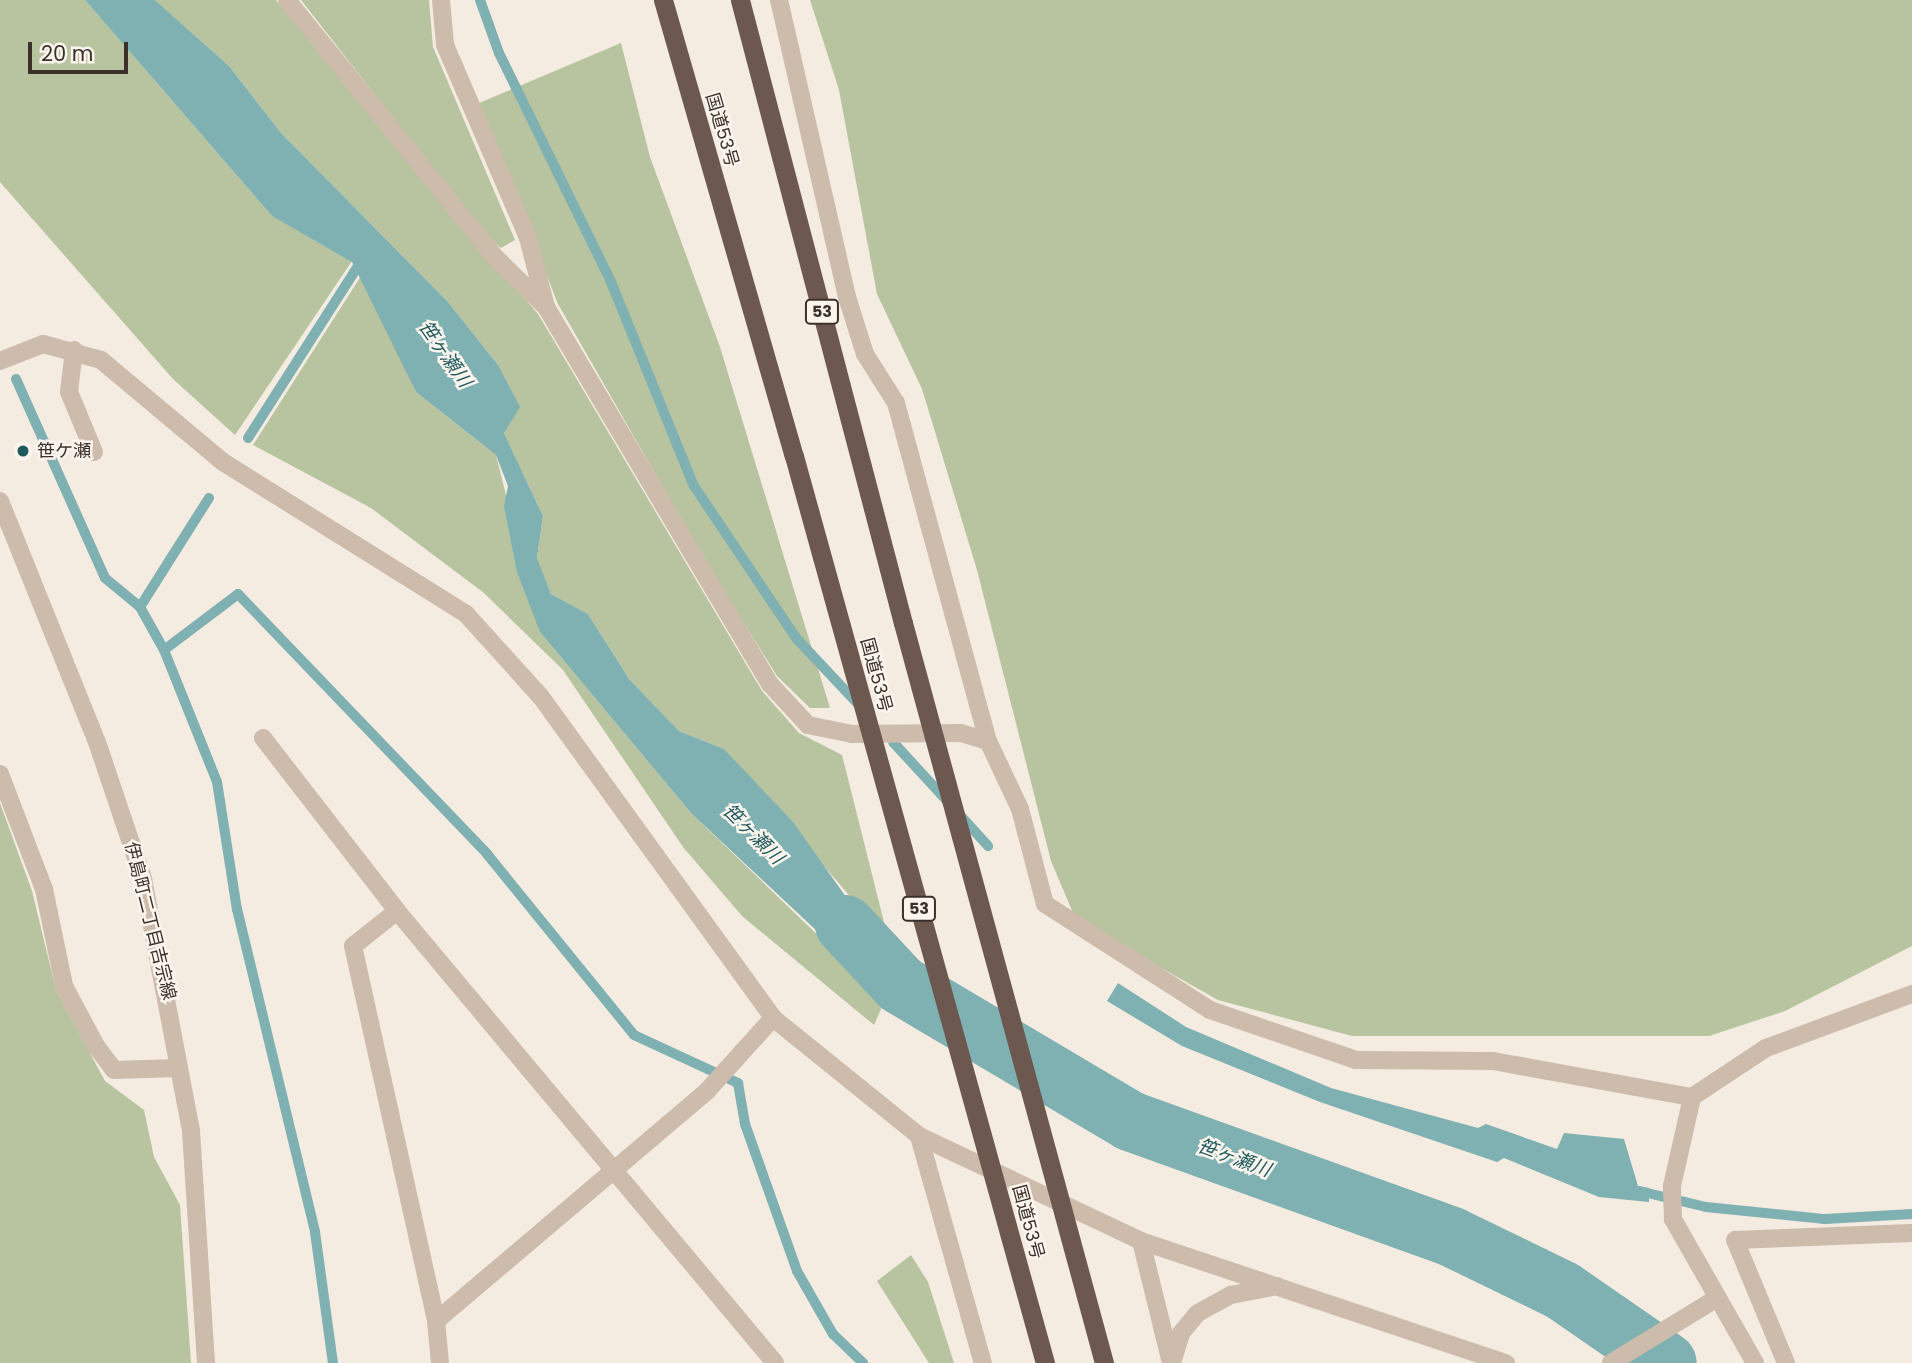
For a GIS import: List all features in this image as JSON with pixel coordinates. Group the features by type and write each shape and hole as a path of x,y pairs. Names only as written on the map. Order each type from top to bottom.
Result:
{"highway":[{"name":"国道53号","path":"663,0 794,456 1045,1363"},
{"name":"国道53号","path":"740,0 903,624 1104,1363"}],"street":[{"path":"287,0 496,258 547,307"},
{"path":"441,0 445,45 528,238 547,307 770,684 808,725 852,734 961,733 988,741"},
{"path":"779,0 847,297 865,354 896,403 988,741 1020,809 1045,904 1210,1010 1356,1060 1493,1061 1692,1097 1766,1048 1912,994"},
{"path":"0,362 43,344 74,349 102,360 223,463 466,614 541,696 773,1018 919,1136 1141,1241 1506,1363"},
{"path":"74,349 69,392 94,452"},
{"name":"伊島町二丁目吉宗線","path":"0,501 97,742 143,879 191,1131 206,1363"},
{"path":"263,738 397,911 616,1167 775,1363"},
{"path":"0,774 44,889 64,986 96,1046 114,1070 179,1068"},
{"path":"397,911 353,946 436,1321 440,1363"},
{"path":"436,1321 707,1091 773,1018"},
{"path":"1692,1097 1672,1186 1673,1219 1755,1363"},
{"path":"919,1136 983,1363"},
{"path":"1786,1363 1735,1240 1912,1233"},
{"path":"1141,1241 1172,1363"},
{"path":"1172,1363 1181,1333 1198,1312 1231,1295 1277,1286"},
{"path":"1611,1363 1717,1298"}],"green space":[{"path":"0,0 85,0 272,216 352,261 235,435 173,379 0,182"},
{"path":"155,0 276,0 538,314 762,691 799,733 842,755 889,942 724,749 679,731 629,679 588,614 551,594 537,559 543,516 504,433 498,365 448,302 281,133 229,66"},
{"path":"301,0 429,0 433,47 515,240 501,248 482,232"},
{"path":"810,0 1912,0 1912,946 1785,1011 1709,1036 1352,1036 1218,1000 1076,920 1051,861 977,570 922,389 877,294 839,90"},
{"path":"621,43 650,157 720,347 830,708 810,708 777,676 704,559 558,304 479,103"},
{"path":"361,276 416,392 496,455 540,632 691,813 885,1000 874,1025 742,916 683,847 563,670 484,593 371,508 253,445"},
{"path":"0,803 32,891 56,990 105,1081 144,1110 154,1157 180,1205 191,1363 0,1363"},
{"path":"911,1255 928,1282 954,1363 929,1363 877,1281"}],"water":[{"path":"85,0 155,0 229,66 281,133 448,302 498,365 520,407 504,433 543,516 537,558 551,594 588,614 629,679 679,731 724,749 793,822 846,897 889,942 913,1021 691,813 540,632 517,572 504,506 508,486 496,455 416,392 352,262 272,216"},
{"path":"1118,983 1186,1027 1331,1088 1478,1128 1486,1124 1557,1149 1564,1133 1624,1139 1638,1186 1649,1188 1649,1202 1599,1197 1504,1158 1497,1162 1320,1102 1182,1046 1107,1001"}],"waterway":[{"path":"480,0 499,53 611,282 694,486 797,639 859,705"},
{"path":"248,438 363,258"},
{"path":"16,379 105,578 140,607 164,650 217,782 237,909 315,1232 333,1363"},
{"path":"140,607 209,498"},
{"path":"164,650 238,594 487,854 634,1035 738,1083 745,1124 797,1271 833,1334 863,1363"},
{"path":"893,742 947,801"},
{"path":"960,815 988,846"},
{"name":"笹ヶ瀬川","path":"845,925 901,985 1130,1121 1452,1237 1563,1291 1667,1363"},
{"path":"1639,1191 1706,1207 1825,1219 1912,1214"}],"place":[{"name":"笹ケ瀬","path":"23,451"}]}
